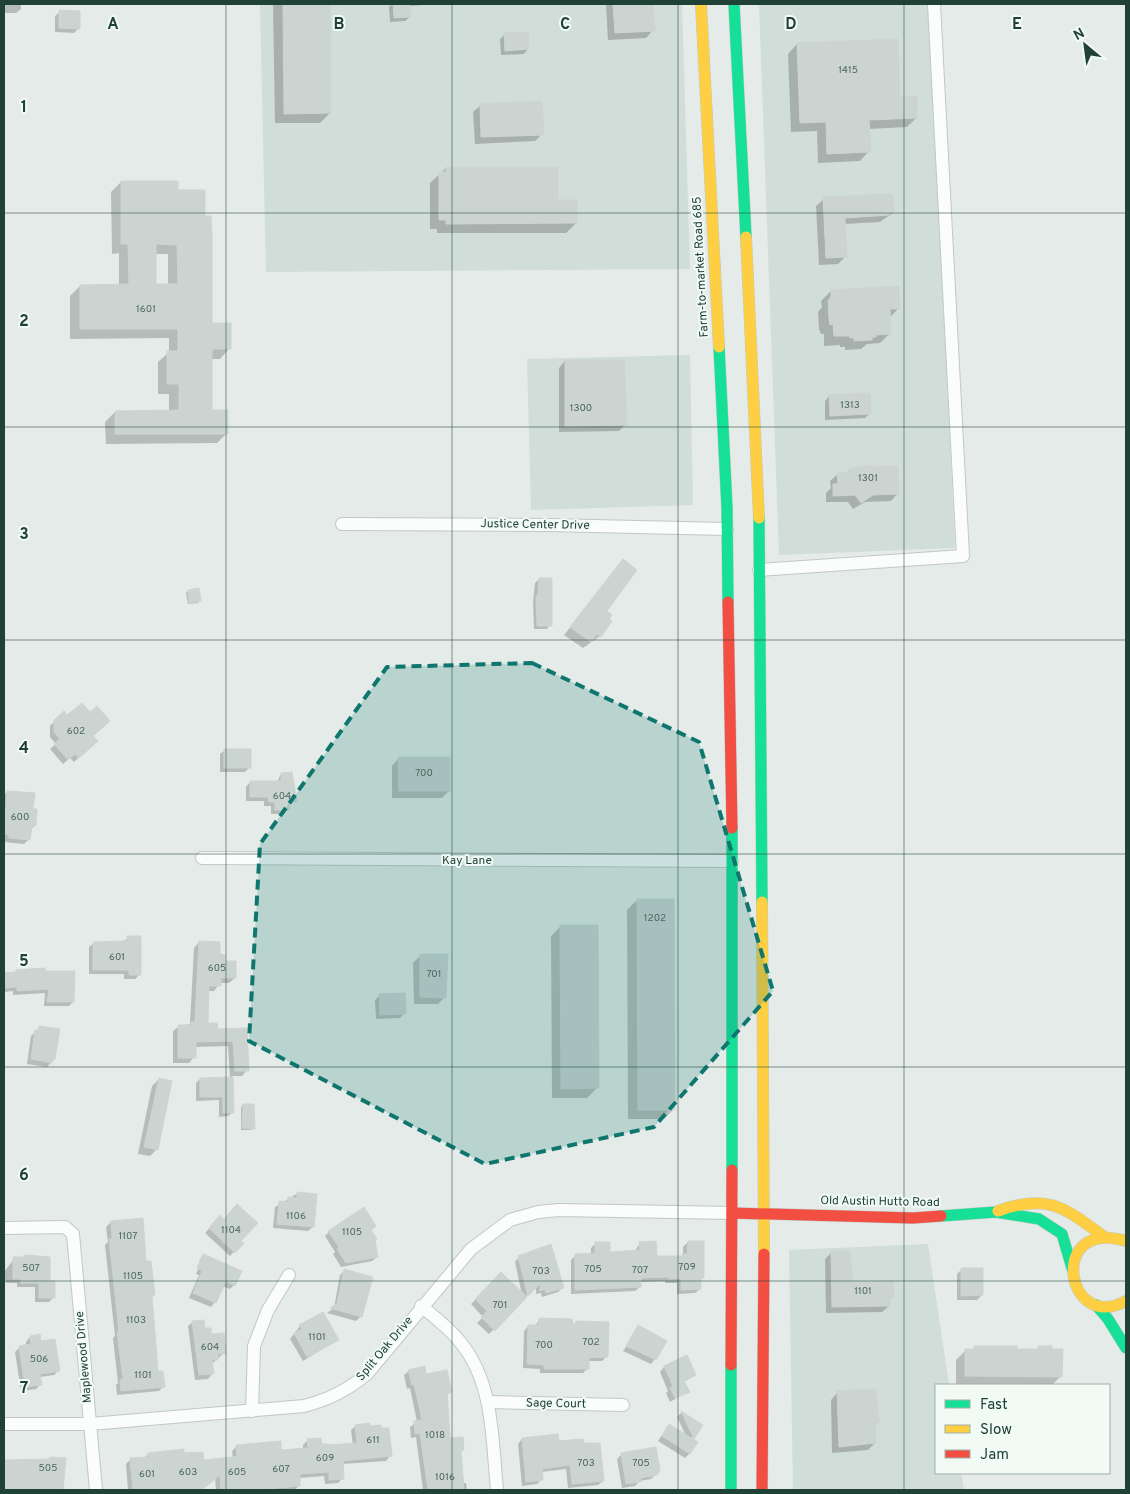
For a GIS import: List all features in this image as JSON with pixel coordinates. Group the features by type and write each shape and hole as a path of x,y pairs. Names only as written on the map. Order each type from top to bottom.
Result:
{"main road":[{"name":"Farm-to-market Road 685","path":"701,4 728,529 732,861 731,1490"},
{"path":"734,4 753,398 759,570 764,1213 762,1490"},
{"name":"Old Austin Hutto Road","path":"996,1212 1017,1203 1042,1200 1069,1211 1102,1236 1114,1236 1126,1241"},
{"name":"Old Austin Hutto Road","path":"732,1213 913,1218 996,1212 1039,1220 1062,1234 1072,1268 1072,1280 1077,1291 1096,1306 1108,1319 1126,1348"},
{"path":"1072,1268 1075,1256 1082,1246 1102,1236"},
{"path":"1096,1306 1109,1307 1126,1301"}],"street":[{"path":"759,570 963,556 934,4"},
{"name":"Justice Center Drive","path":"342,524 548,525 728,529"},
{"name":"Kay Lane","path":"202,858 732,861"},
{"name":"Split Oak Drive","path":"4,1424 90,1424 252,1411 304,1406 321,1402 354,1385 366,1374 421,1306 471,1249 498,1227 523,1215 559,1210 732,1213"},
{"name":"Maplewood Drive","path":"4,1228 65,1227 73,1234 96,1490"},
{"path":"252,1411 254,1346 268,1310 289,1274"},
{"path":"421,1306 460,1342 482,1380 489,1402 497,1490"},
{"name":"Sage Court","path":"489,1402 623,1405"}],"highlighted area":[{"path":"532,663 699,742 773,991 654,1127 485,1164 249,1041 260,844 387,667"}],"shaded area":[{"path":"260,4 682,4 690,269 266,272"},
{"path":"759,4 929,4 955,548 779,555"},
{"path":"690,355 693,505 531,510 527,359"},
{"path":"928,1244 949,1384 935,1384 935,1474 961,1474 964,1490 793,1490 789,1250"}],"building":[{"path":"283,4 330,4 331,113 284,114"},
{"path":"393,4 410,4 411,17 394,18"},
{"path":"613,4 653,4 655,31 615,33"},
{"path":"59,10 80,11 80,29 59,28"},
{"path":"528,32 529,49 505,51 504,33"},
{"path":"898,39 900,97 917,96 917,118 869,120 871,152 827,154 826,122 800,123 797,43"},
{"path":"542,101 544,135 481,137 480,104"},
{"path":"446,167 558,167 558,200 577,200 577,223 446,224 446,220 439,220 439,172 446,172"},
{"path":"121,181 178,181 178,190 205,190 205,216 211,216 212,323 231,323 231,349 212,349 212,410 228,410 228,434 115,434 115,411 179,410 179,384 167,384 167,351 178,351 178,329 80,329 80,285 129,284 128,244 121,244","holes":["156,244 177,245 178,284 156,284"]},
{"path":"893,195 894,213 845,218 847,257 826,258 823,197"},
{"path":"899,286 900,309 890,309 891,334 876,335 876,337 872,337 872,340 854,341 854,338 850,338 850,336 834,336 833,324 830,325 829,319 828,301 831,296 831,290"},
{"path":"565,360 624,360 627,425 565,426"},
{"path":"870,393 871,414 830,416 829,395"},
{"path":"873,465 874,467 898,466 899,494 873,495 861,503 855,495 833,496 833,484 838,484 837,473 849,472 849,468"},
{"path":"623,559 637,570 607,611 612,615 609,619 612,621 601,637 597,634 591,642 570,627"},
{"path":"539,578 552,578 552,626 537,626 536,596 538,596"},
{"path":"199,588 201,601 189,603 188,590"},
{"path":"82,703 90,712 97,706 110,721 93,736 98,741 79,758 75,754 68,760 54,744 60,739 54,732 54,720 64,711 67,715"},
{"path":"224,749 251,749 251,768 224,768"},
{"path":"398,757 450,757 450,791 399,791"},
{"path":"292,772 297,802 289,802 289,810 275,810 275,802 269,802 268,797 250,797 250,781 281,781 281,773"},
{"path":"7,791 35,793 33,809 37,809 36,826 32,826 30,840 9,838 9,835 4,834"},
{"path":"637,899 674,899 675,1110 638,1110"},
{"path":"560,925 598,925 599,1088 561,1089"},
{"path":"127,936 141,936 141,975 129,975 129,970 93,970 93,942 127,941"},
{"path":"199,941 220,942 220,954 225,955 225,961 236,961 236,978 221,978 221,986 209,986 208,1023 217,1023 218,1029 247,1028 249,1071 235,1071 233,1041 196,1042 196,1058 178,1058 178,1025 191,1025 191,1022 195,1022"},
{"path":"420,954 448,954 446,998 420,997"},
{"path":"45,968 45,971 75,971 74,1002 47,1002 49,989 17,991 17,987 4,988 4,973 16,972 16,970"},
{"path":"405,993 406,1014 380,1015 379,994"},
{"path":"39,1026 60,1029 55,1059 53,1059 52,1063 31,1059 35,1030 39,1030"},
{"path":"233,1077 234,1113 223,1113 223,1097 200,1097 200,1078"},
{"path":"159,1078 172,1081 158,1150 144,1147"},
{"path":"243,1104 254,1104 255,1129 242,1128"},
{"path":"297,1192 317,1194 314,1227 277,1224 279,1201 287,1202 288,1197 297,1198"},
{"path":"237,1204 258,1223 241,1241 244,1243 235,1253 209,1228 220,1215 224,1219"},
{"path":"364,1207 376,1226 371,1230 377,1239 375,1241 378,1257 346,1263 337,1249 339,1247 328,1231"},
{"path":"143,1218 146,1261 151,1261 155,1295 152,1295 158,1371 163,1371 165,1387 121,1391 120,1380 123,1379 109,1239 112,1239 111,1221"},
{"path":"656,1241 657,1256 683,1256 682,1254 687,1254 688,1241 704,1241 704,1278 701,1278 701,1289 681,1290 681,1278 669,1279 669,1277 641,1278 641,1287 575,1290 575,1254 595,1253 595,1242 610,1242 610,1252 640,1250 639,1242"},
{"path":"551,1244 564,1288 546,1293 545,1289 540,1291 540,1284 528,1296 518,1256"},
{"path":"831,1251 850,1251 853,1282 893,1281 894,1297 890,1297 890,1306 832,1307"},
{"path":"203,1254 242,1271 235,1286 226,1281 216,1303 193,1293 202,1271 197,1268"},
{"path":"24,1255 50,1257 50,1281 55,1281 55,1298 39,1298 39,1283 21,1283 21,1279 13,1279 13,1257 24,1257"},
{"path":"961,1268 983,1268 983,1295 961,1296"},
{"path":"344,1269 373,1277 362,1317 330,1308 337,1304"},
{"path":"501,1272 527,1297 495,1331 481,1317 487,1311 475,1299"},
{"path":"323,1312 339,1340 307,1357 294,1333 302,1329 299,1325"},
{"path":"539,1318 572,1319 574,1326 576,1321 609,1322 608,1357 589,1358 589,1369 544,1369 544,1365 527,1364 528,1325 539,1325"},
{"path":"204,1320 205,1328 211,1328 211,1334 224,1333 226,1354 218,1354 218,1360 212,1360 214,1374 199,1375 192,1321"},
{"path":"638,1325 667,1341 656,1360 626,1346"},
{"path":"40,1334 41,1341 55,1339 60,1371 40,1374 42,1385 25,1387 19,1346 31,1344 30,1336"},
{"path":"974,1346 1017,1346 1017,1349 1038,1349 1038,1346 1052,1346 1052,1349 1063,1349 1062,1377 965,1376 965,1349 974,1349"},
{"path":"687,1355 696,1375 684,1381 690,1392 675,1398 670,1388 673,1386 664,1366"},
{"path":"425,1366 426,1374 447,1370 452,1392 447,1393 450,1438 463,1437 464,1450 461,1451 464,1490 428,1490 420,1433 415,1434 414,1421 422,1420 414,1384 412,1385 408,1370"},
{"path":"876,1389 879,1422 875,1422 876,1443 839,1447 837,1391"},
{"path":"681,1411 703,1425 694,1439"},
{"path":"370,1423 370,1426 381,1425 381,1428 389,1428 392,1456 343,1461 344,1479 329,1480 329,1472 300,1474 300,1486 255,1490 221,1490 220,1475 203,1489 133,1490 130,1458 148,1457 148,1453 184,1449 184,1453 203,1452 204,1460 237,1456 236,1445 281,1441 281,1450 308,1448 307,1439 321,1438 322,1444 328,1445 357,1443 355,1425"},
{"path":"669,1424 698,1442 690,1454 662,1436"},
{"path":"558,1434 559,1441 583,1439 584,1443 600,1443 604,1481 572,1484 570,1465 542,1469 543,1480 526,1482 522,1438"},
{"path":"656,1447 660,1470 657,1475 641,1478 641,1482 626,1484 621,1453"},
{"path":"50,1457 66,1458 63,1490 4,1490 4,1460 50,1459"}],"traffic: fast":[{"path":"734,4 746,237"},
{"path":"719,347 727,508 728,602"},
{"path":"759,518 762,902"},
{"path":"732,828 732,1170"},
{"path":"941,1216 996,1212 1039,1219 1062,1234 1072,1268"},
{"path":"1096,1305 1108,1319 1126,1348"},
{"path":"731,1365 731,1490"}],"traffic: slow":[{"path":"701,4 719,347"},
{"path":"746,237 759,518"},
{"path":"762,902 764,1254"},
{"path":"998,1211 1030,1203 1042,1203 1066,1211 1103,1236"},
{"path":"1126,1241 1101,1238 1084,1245 1075,1258 1074,1274 1078,1290 1089,1302 1105,1307 1126,1301"}],"traffic: jam":[{"path":"728,602 732,828"},
{"path":"731,1365 732,1170"},
{"path":"732,1213 913,1218 941,1216"},
{"path":"762,1490 764,1254"}]}
